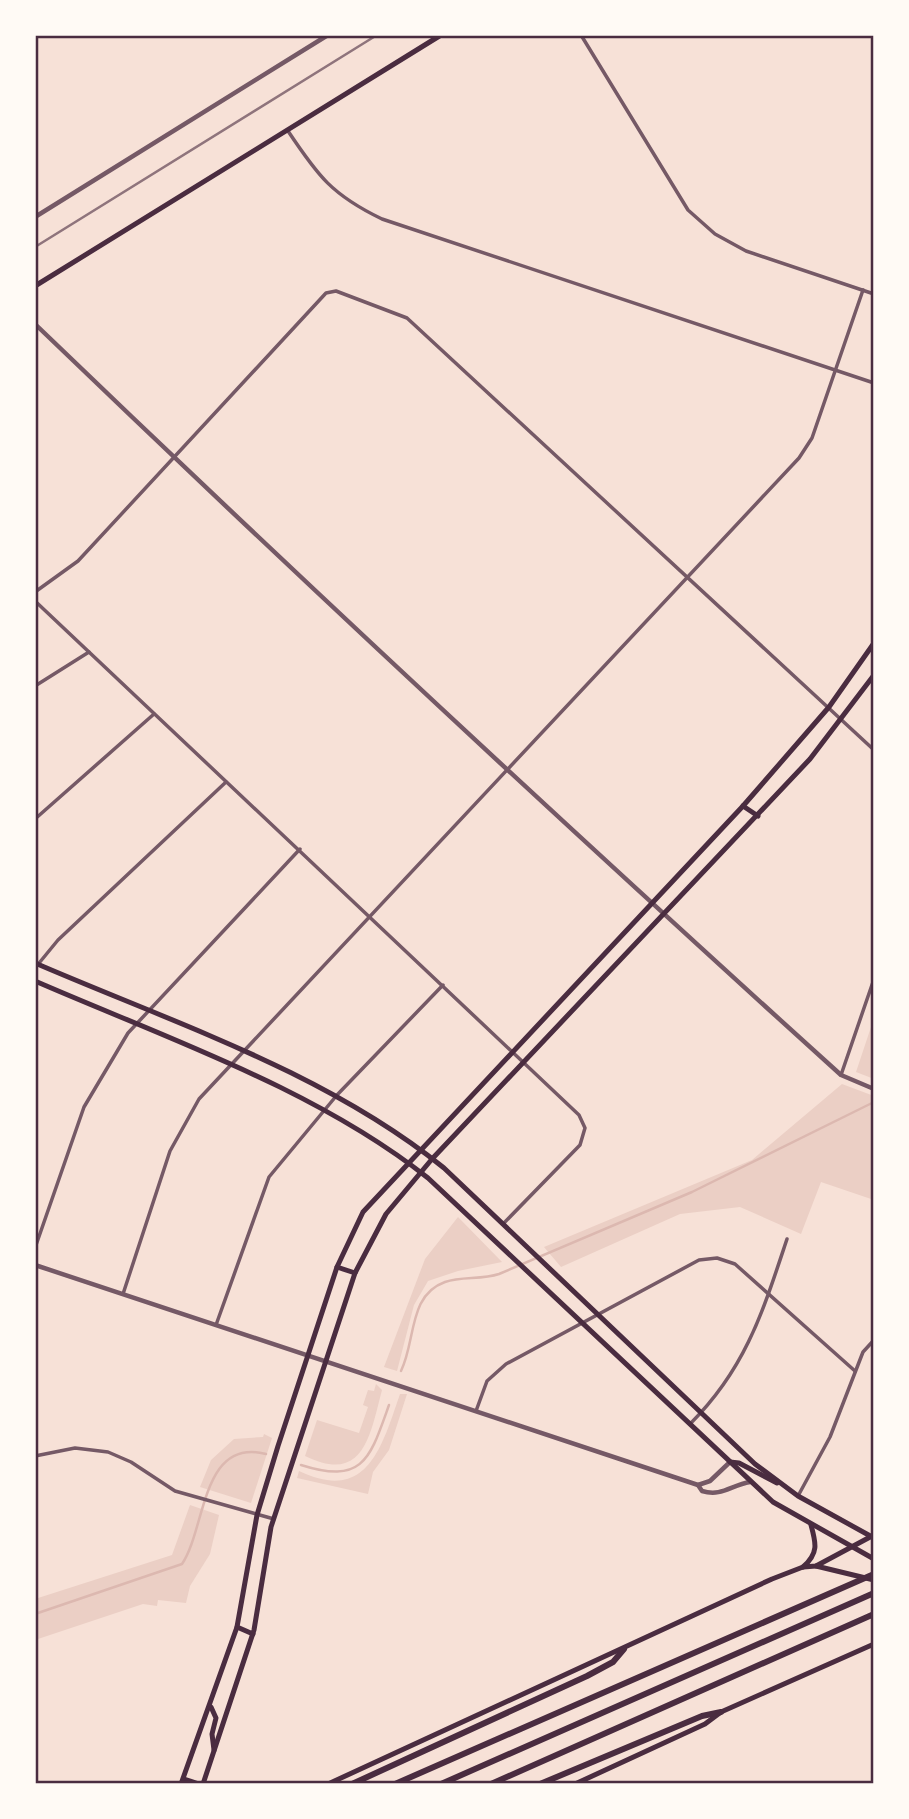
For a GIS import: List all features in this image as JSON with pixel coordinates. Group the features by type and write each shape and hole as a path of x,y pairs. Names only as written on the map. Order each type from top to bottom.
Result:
{"highway":[{"path":"395,1784 874,1574"},
{"path":"441,1784 874,1593"},
{"path":"491,1784 874,1614"},
{"path":"352,1784 587,1676 613,1662 624,1649"},
{"path":"540,1784 677,1726 721,1712"}],"main road":[{"path":"35,286 441,35"},
{"path":"874,643 829,707 743,806 419,1149 363,1212 337,1267 257,1515 237,1627 183,1781 201,1784 215,1753 253,1634 274,1520 355,1273 380,1223 432,1159 758,817 843,720 874,675"},
{"path":"743,806 758,817"},
{"path":"36,965 148,1011 337,1095 419,1149 598,1312 700,1414 755,1464 798,1496 873,1536"},
{"path":"584,977 595,989"},
{"path":"35,981 326,1108 407,1162 558,1297 750,1482 774,1502 811,1525 849,1548 874,1559"},
{"path":"337,1267 355,1273"},
{"path":"558,1297 569,1286"},
{"path":"730,1462 739,1463 792,1491"},
{"path":"328,1784 803,1567 813,1558 815,1550 811,1525"},
{"path":"816,1566 873,1536"},
{"path":"803,1567 816,1566 874,1580"},
{"path":"237,1627 253,1634"},
{"path":"575,1784 705,1724 721,1712 874,1644"},
{"path":"211,1707 216,1718 212,1734 215,1753"}],"street":[{"path":"35,217 327,35"},
{"path":"581,35 688,210 706,226 746,251 874,294"},
{"path":"288,131 314,172 334,191 382,219 874,383"},
{"path":"35,592 78,561 326,293 336,290 407,318 874,750"},
{"path":"122,1294 176,1136 199,1099 799,458 812,438 863,290"},
{"path":"35,324 173,457 665,916 841,1075 874,1089"},
{"path":"35,601 526,1061 579,1115 585,1128 580,1145 502,1225"},
{"path":"35,686 89,652"},
{"path":"35,819 154,714"},
{"path":"36,965 58,940 227,782"},
{"path":"35,1248 84,1107 100,1076 148,1011 300,849"},
{"path":"841,1075 874,979"},
{"path":"216,1325 269,1177 337,1095 443,985"},
{"path":"689,1425 734,1374 744,1356 787,1239"},
{"path":"476,1411 487,1381 506,1364 598,1312 699,1260 717,1258 734,1264 769,1292 855,1371"},
{"path":"35,1265 698,1485 710,1481 730,1462"},
{"path":"798,1496 830,1437 863,1352 874,1340"},
{"path":"35,1456 75,1448 108,1452 131,1462 175,1490 274,1520"},
{"path":"698,1485 702,1491 718,1494 737,1484 750,1482"}],"shaded area":[{"path":"874,1018 874,1079 856,1072"},
{"path":"842,1084 874,1096 874,1200 821,1182 801,1234 740,1207 680,1214 561,1267 544,1247 752,1160"},
{"path":"458,1217 502,1262 458,1271 428,1281 414,1305 397,1371 384,1367 425,1259"},
{"path":"376,1384 382,1390 368,1438 361,1451 352,1460 340,1464 325,1463 305,1456 317,1420 359,1433 368,1407 363,1405 368,1390 374,1391"},
{"path":"400,1394 407,1394 389,1450 373,1472 368,1494 297,1478 299,1471 322,1479 341,1480 357,1475 369,1464 378,1450"},
{"path":"264,1434 272,1438 251,1503 200,1487 211,1460 234,1439 263,1437"},
{"path":"190,1505 219,1515 210,1554 190,1586 186,1603 158,1600 157,1606 143,1604 35,1640 35,1599 172,1555"}],"waterway":[{"path":"401,1371 419,1308 433,1288 451,1280 499,1274 692,1192 874,1102"},
{"path":"301,1465 339,1472 352,1469 369,1453 389,1405"},
{"path":"35,1614 182,1564 190,1549 217,1472 229,1459 245,1452 266,1454"}],"railway":[{"path":"35,247 377,35"}]}
